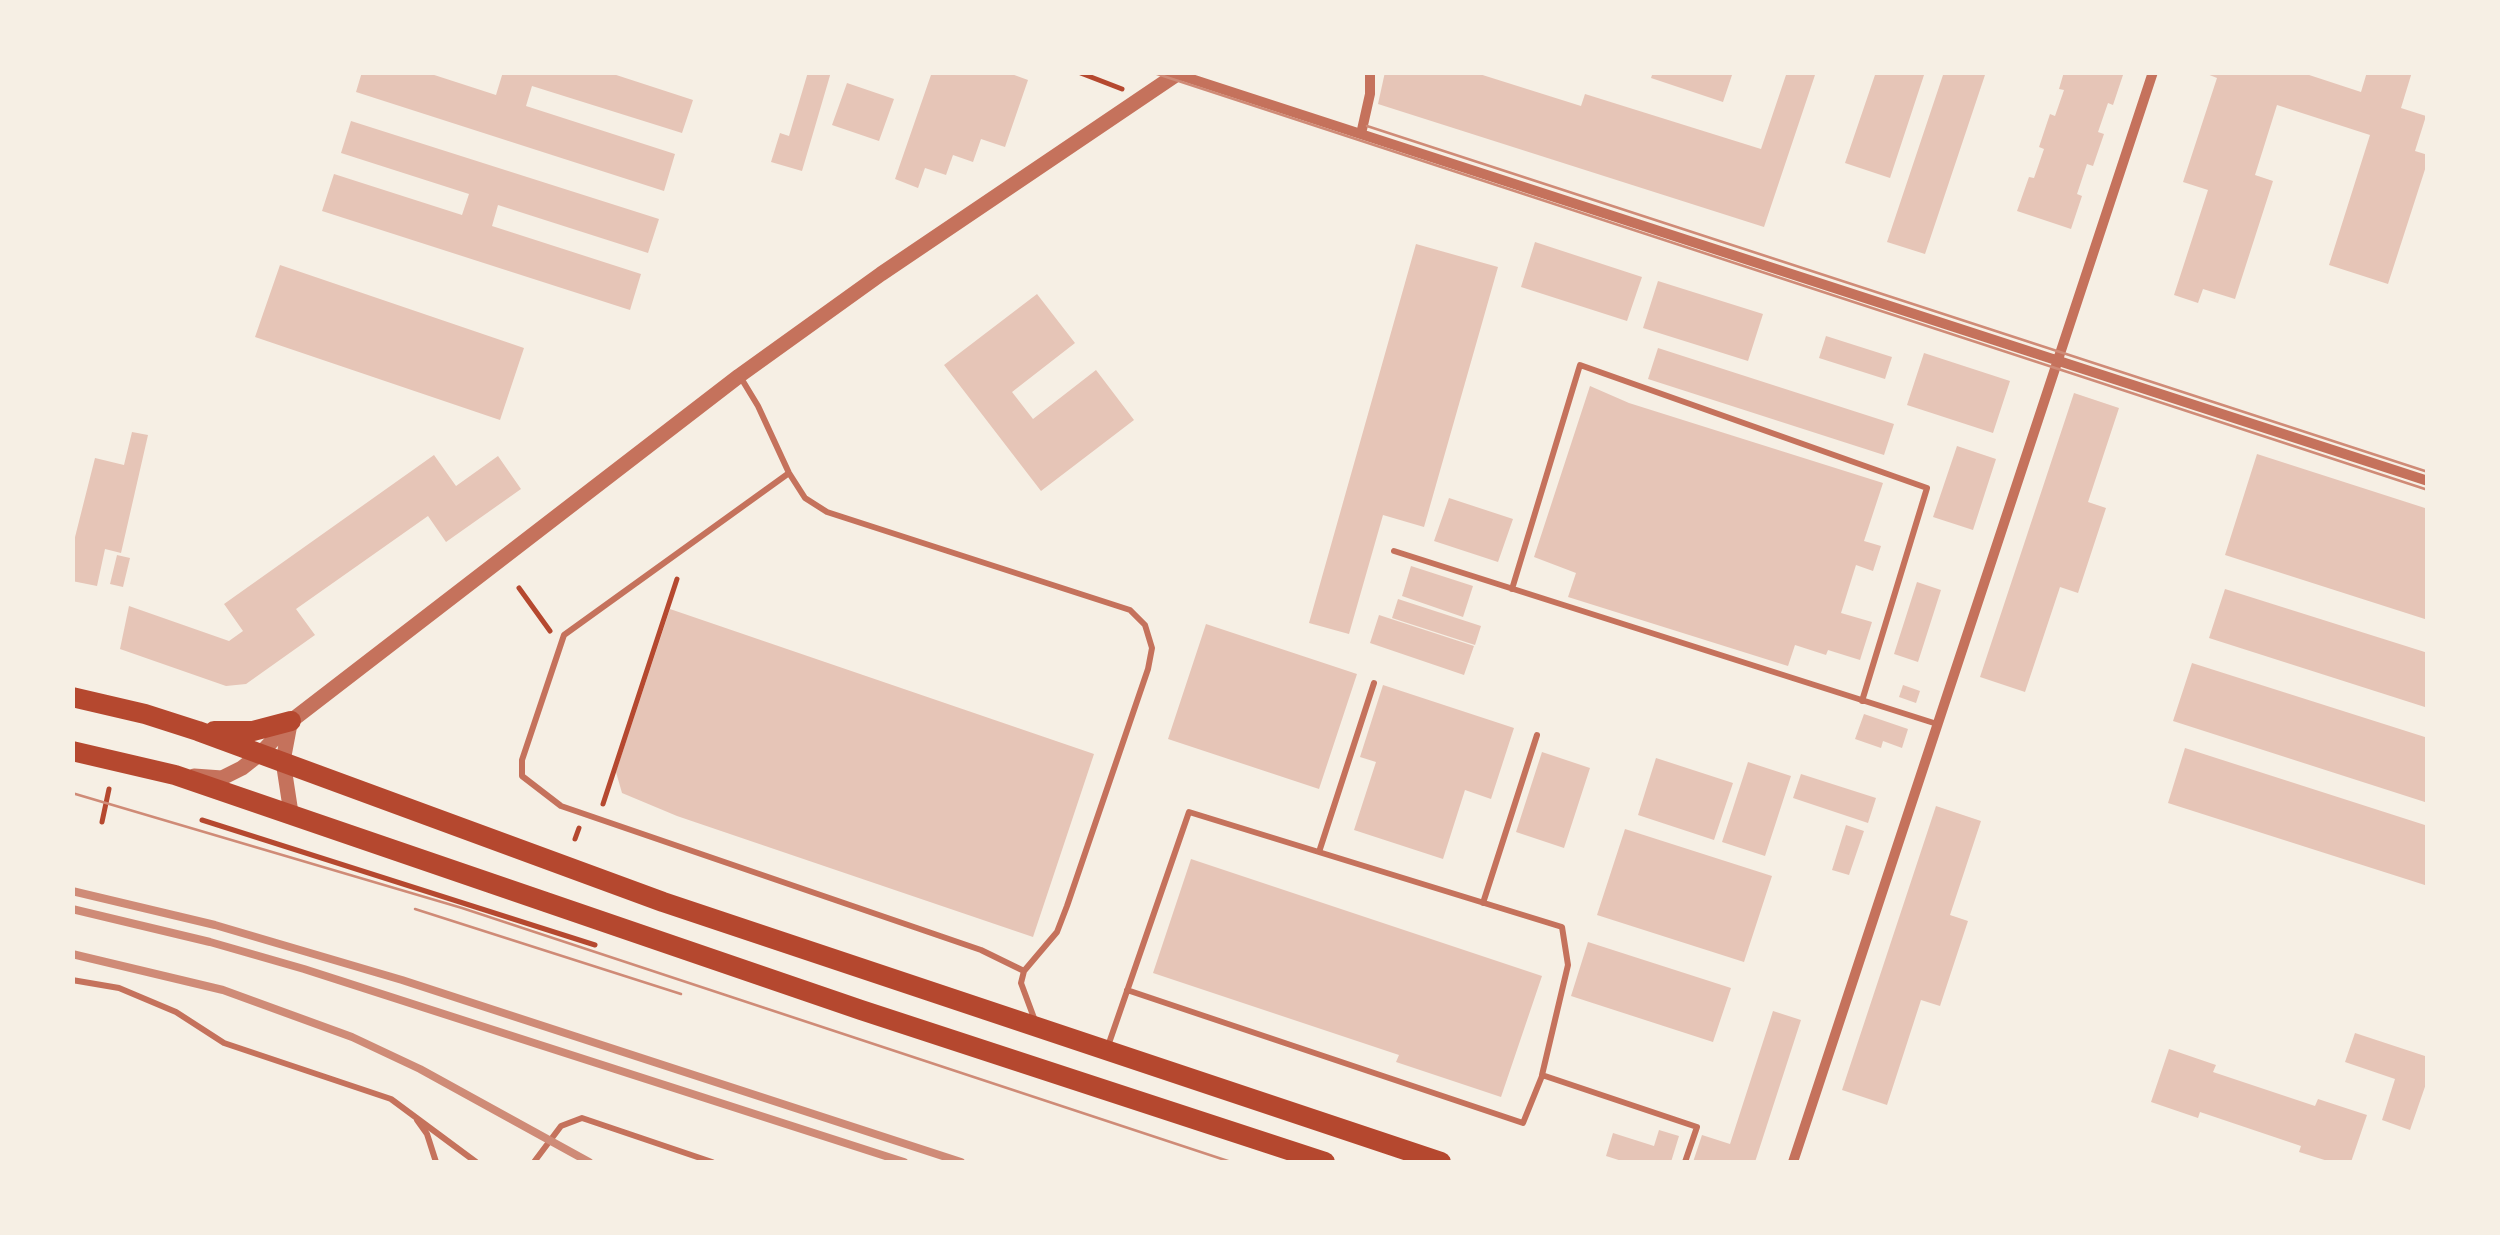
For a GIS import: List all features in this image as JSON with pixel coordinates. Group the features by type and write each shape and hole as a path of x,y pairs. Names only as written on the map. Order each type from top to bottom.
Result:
{"main road":[{"path":"72,697 145,714 261,753 662,902 1440,1162"},
{"path":"198,732 253,731 291,720"},
{"path":"72,751 175,775 291,813 861,1010 1325,1162"}],"street":[{"path":"1361,134 1370,94 1370,72"},
{"path":"1793,1162 2153,72"},
{"path":"175,775 222,778 261,753 291,720 740,376 881,274 1177,73 2428,481"},
{"path":"291,720 283,761 291,813"}],"lane":[{"path":"1512,589 1580,365 1927,488 1862,701"},
{"path":"740,376 789,474 805,498 827,512 1130,610 1146,625 1152,648 1148,668 1057,932 1024,972 1021,983 1025,1000 1044,1031"},
{"path":"789,474 564,635 522,760 522,776 562,806 981,950 1024,972"},
{"path":"1394,551 1938,725"},
{"path":"1319,852 1374,683"},
{"path":"1483,902 1538,735"},
{"path":"1106,1052 1127,990 1189,812 1562,927 1568,965 1542,1075 1523,1123 1127,990"},
{"path":"72,980 119,988 176,1012 224,1043 391,1099 476,1162"},
{"path":"1542,1075 1698,1127 1685,1162"},
{"path":"413,1114 427,1134 436,1162"},
{"path":"534,1162 561,1126 582,1118 712,1162"}],"path":[{"path":"1078,72 1142,98"},
{"path":"599,818 677,579"},
{"path":"520,588 561,646"},
{"path":"102,822 109,790"},
{"path":"202,820 598,946"},
{"path":"574,839 578,827 583,829"}],"building":[{"path":"362,72 425,72 496,95 503,72 607,72 693,100 682,133 532,86 526,106 675,154 664,191 356,92"},
{"path":"808,72 831,72 802,171 771,162 780,133 789,136"},
{"path":"932,72 1006,72 1028,80 1005,147 981,139 973,162 953,155 946,175 925,168 918,188 895,179"},
{"path":"1385,72 1473,72 1581,106 1585,94 1761,149 1787,72 1816,72 1764,227 1378,104"},
{"path":"1653,72 1733,72 1723,102 1651,78"},
{"path":"1876,72 1925,72 1890,178 1845,163"},
{"path":"1944,72 1986,72 1925,254 1887,242"},
{"path":"2064,72 2124,72 2113,105 2108,103 2098,132 2104,134 2093,166 2087,164 2071,229 2017,211 2044,149 2039,147 2050,114 2055,116 2064,90 2059,89"},
{"path":"2202,72 2300,72 2361,92 2367,72 2412,72 2401,108 2426,116 2415,151 2428,155 2428,160 2388,284 2329,265 2370,135 2277,105 2255,175 2273,181 2235,299 2203,289 2198,303 2174,295 2208,190 2183,182 2217,78"},
{"path":"847,83 894,99 879,141 832,125"},
{"path":"351,121 659,219 648,253 498,205 492,226 641,274 630,310 322,211 334,174 462,215 469,194 341,153"},
{"path":"1535,242 1642,277 1627,321 1521,287"},
{"path":"1416,244 1498,267 1424,527 1383,515 1349,634 1309,623"},
{"path":"280,265 524,348 500,420 255,337"},
{"path":"1658,281 1763,314 1748,361 1643,328"},
{"path":"1037,294 1075,343 1012,392 1033,419 1096,370 1134,420 1041,491 944,365"},
{"path":"1826,336 1892,357 1885,379 1819,358"},
{"path":"1658,348 1894,424 1884,455 1648,379"},
{"path":"1924,353 2010,381 1993,433 1907,405"},
{"path":"1590,386 1629,403 1883,483 1864,541 1881,546 1873,571 1856,565 1841,613 1872,622 1860,660 1795,645 1788,666 1568,597 1576,573 1534,557"},
{"path":"2074,393 2119,408 2088,502 2106,508 2078,593 2060,587 2025,692 1980,677"},
{"path":"132,432 148,435 121,553 105,549 97,586 72,581 72,549 95,458 124,465"},
{"path":"1957,446 1996,459 1973,530 1933,517"},
{"path":"2257,454 2428,509 2428,620 2225,555"},
{"path":"434,455 456,486 498,456 521,489 446,542 428,516 296,609 315,635 246,684 226,686 120,649 129,606 229,641 243,631 224,604"},
{"path":"1449,498 1513,519 1498,562 1434,541"},
{"path":"117,555 130,558 123,587 110,584"},
{"path":"1411,566 1473,586 1463,617 1402,596"},
{"path":"1917,582 1941,590 1918,662 1894,654"},
{"path":"2225,589 2428,653 2428,708 2209,638"},
{"path":"1398,599 1481,626 1475,645 1392,618"},
{"path":"670,609 1094,754 1033,937 677,816 622,793 616,772"},
{"path":"1379,615 1474,646 1464,675 1370,643"},
{"path":"1206,624 1357,674 1319,789 1168,739"},
{"path":"2192,663 2428,738 2428,803 2173,721"},
{"path":"1383,685 1514,728 1491,799 1465,790 1443,859 1354,830 1376,762 1360,757"},
{"path":"1903,685 1920,691 1916,703 1899,697"},
{"path":"1864,714 1908,729 1902,748 1883,741 1881,748 1855,739"},
{"path":"2185,748 2428,826 2428,886 2168,803"},
{"path":"1542,752 1590,768 1564,848 1516,832"},
{"path":"1656,758 1733,783 1714,840 1638,815"},
{"path":"1748,762 1791,776 1765,856 1722,842"},
{"path":"1801,774 1876,798 1868,823 1793,798"},
{"path":"1936,806 1981,821 1950,915 1968,921 1940,1006 1921,1000 1887,1105 1842,1090"},
{"path":"1846,825 1864,831 1849,875 1832,870"},
{"path":"1625,829 1772,876 1744,962 1597,915"},
{"path":"1191,859 1542,976 1501,1097 1396,1062 1399,1055 1153,973"},
{"path":"1588,942 1731,988 1713,1042 1571,996"},
{"path":"1773,1011 1801,1020 1755,1162 1693,1162 1702,1135 1730,1144"},
{"path":"2355,1033 2428,1057 2428,1078 2410,1130 2382,1120 2395,1079 2345,1062"},
{"path":"2169,1049 2216,1065 2213,1072 2315,1106 2318,1099 2367,1115 2351,1162 2331,1162 2299,1152 2301,1146 2200,1112 2198,1118 2151,1102"},
{"path":"1659,1130 1679,1136 1671,1162 1625,1162 1606,1156 1613,1133 1654,1146"}],"tram line":[{"path":"1151,72 2428,490"},
{"path":"1367,126 2428,472"},
{"path":"72,793 462,908 1231,1162"},
{"path":"415,909 681,994"}],"railway":[{"path":"72,891 215,925 402,980 961,1162"},
{"path":"72,909 304,969 904,1162"},
{"path":"72,954 223,990 352,1037 420,1069 589,1162"}]}
